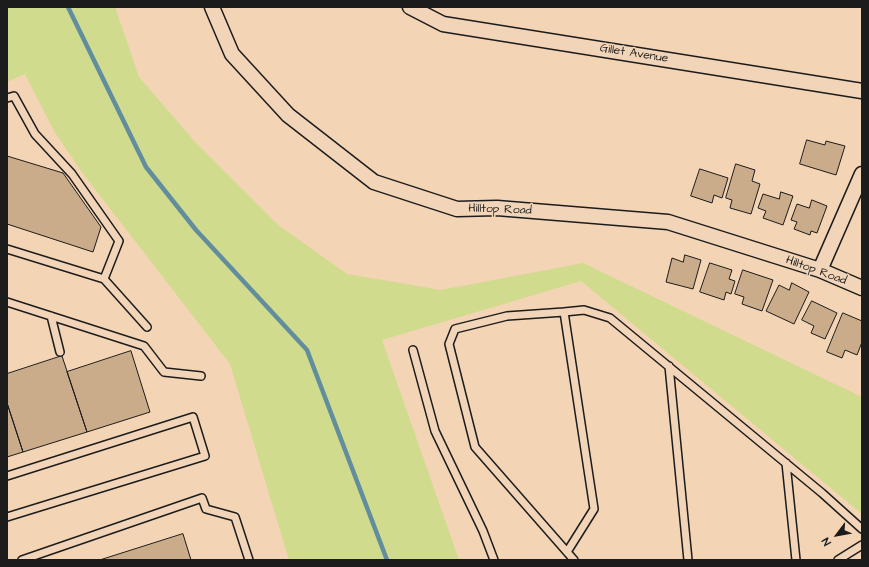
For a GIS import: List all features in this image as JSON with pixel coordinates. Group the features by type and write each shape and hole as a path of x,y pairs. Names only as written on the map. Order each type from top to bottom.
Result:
{"street":[{"name":"Hilltop Road","path":"212,7 232,54 247,71 288,115 374,182 457,209 497,208 668,222 820,270 862,288"},
{"name":"Gillet Avenue","path":"410,7 444,24 862,91"},
{"path":"820,270 862,174"}],"lane":[{"path":"7,98 14,96 35,134 72,174 119,241 104,279"},
{"path":"7,249 104,279 147,328"},
{"path":"7,302 144,346 164,372 201,376"},
{"path":"574,560 475,447 449,344 455,328 506,316 584,310 610,318 786,463 862,529"},
{"path":"564,312 594,510 567,552"},
{"path":"51,316 60,352"},
{"path":"413,350 435,431 483,531 494,560"},
{"path":"669,366 688,560"},
{"path":"7,476 193,417 205,456 7,517"},
{"path":"786,463 796,560"},
{"path":"22,560 202,498 206,509 235,517 249,560"},
{"path":"838,560 862,545"}],"green space":[{"path":"7,7 115,7 139,77 196,143 278,225 347,274 441,290 583,263 862,397 862,514 581,281 382,340 459,560 289,560 230,364 81,171 54,131 25,74 7,82"}],"building":[{"path":"807,140 825,145 826,141 845,146 836,175 800,164"},
{"path":"7,156 63,173 101,227 93,252 7,224"},
{"path":"736,164 755,170 752,181 760,184 751,214 730,208 732,200 726,198"},
{"path":"700,169 728,178 722,198 714,195 712,203 691,196"},
{"path":"781,192 793,196 783,225 763,218 766,211 758,208 763,194 779,199"},
{"path":"812,200 827,206 817,233 811,231 810,235 794,229 797,222 791,220 797,204 809,208"},
{"path":"685,255 701,260 693,289 666,282 672,258 683,262"},
{"path":"710,263 732,270 729,279 735,281 731,294 726,292 724,300 700,292"},
{"path":"743,270 773,280 762,311 742,304 744,297 735,294"},
{"path":"792,283 809,292 794,324 766,311 779,285 789,290"},
{"path":"812,301 837,313 825,339 811,333 814,326 802,320"},
{"path":"843,313 862,321 862,342 857,355 845,350 842,358 827,352"},
{"path":"131,351 150,412 87,432 67,372"},
{"path":"62,356 87,432 23,452 7,403 7,374"},
{"path":"7,403 23,452 7,457"},
{"path":"183,534 191,560 100,560"}],"waterway":[{"path":"68,7 146,167 196,230 307,350 387,560"}]}
